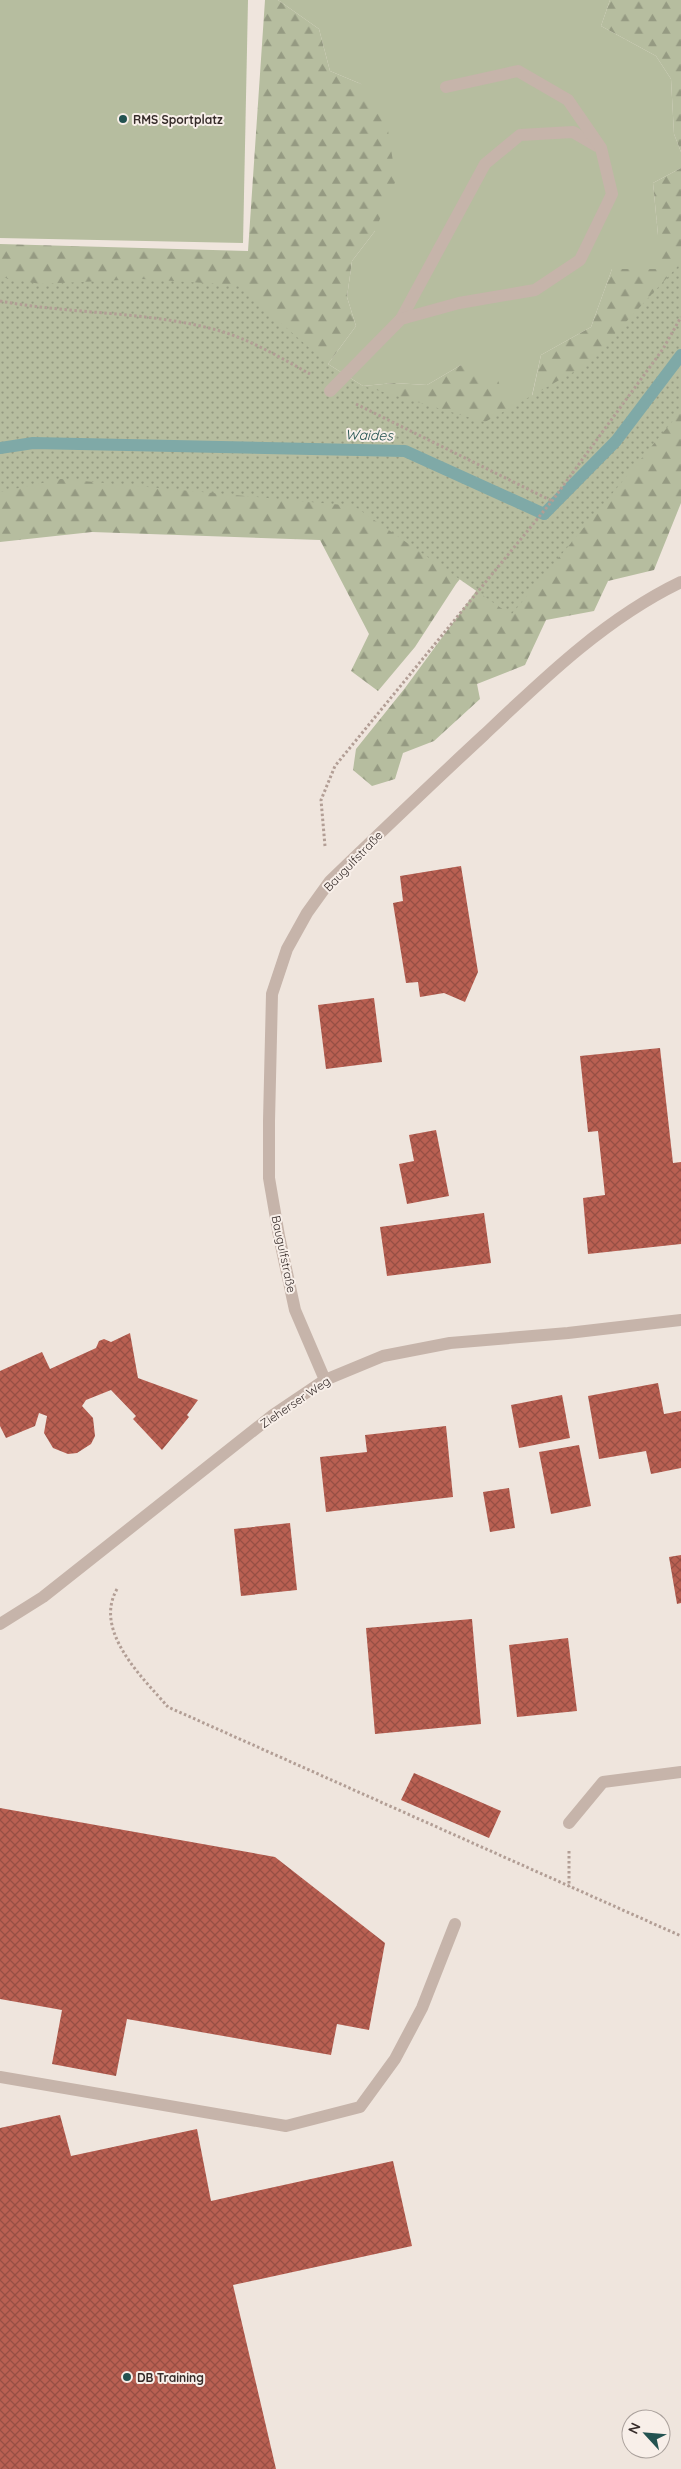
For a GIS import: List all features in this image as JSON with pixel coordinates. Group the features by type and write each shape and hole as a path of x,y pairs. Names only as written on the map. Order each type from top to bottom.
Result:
{"street":[{"path":"401,319 459,302 535,290 580,260 612,194 601,148 568,100 518,71 446,87"},
{"path":"330,391 401,319 485,164 520,135 573,132 601,148"},
{"name":"Baugulfstraße","path":"325,1380 295,1310 269,1178 272,994 287,949 307,913 330,881 540,682 588,642 637,607 681,582"},
{"name":"Zieherser Weg","path":"0,1624 43,1597 274,1415 325,1380 383,1356 450,1343 568,1333 681,1320"},
{"path":"569,1823 603,1782 681,1772"},
{"path":"0,2077 286,2126 360,2107 395,2059 422,2008 456,1924"}],"path":[{"path":"0,302 38,308 134,314 210,328 271,352 315,377 330,391 552,501"},
{"path":"330,881 322,830 320,800 335,766 552,501 663,350 681,317"},
{"path":"117,1588 110,1603 112,1623 119,1642 135,1669 168,1707 681,1936"},
{"path":"569,1823 569,1887"}],"green space":[{"name":"RMS Sportplatz","path":"0,0 248,0 243,243 0,238"},
{"path":"265,0 278,0 319,29 330,71 361,84 385,112 396,180 375,231 352,261 347,297 356,326 328,364 297,383 363,386 394,383 427,385 461,365 497,378 516,427 494,536 456,584 415,647 378,691 351,671 369,634 320,540 92,532 0,542 0,244 248,251"},
{"path":"278,0 610,0 601,26 656,56 671,79 674,134 681,152 681,168 653,183 658,235 658,269 612,269 591,327 541,355 531,400 516,427 461,365 427,385 394,383 363,386 328,364 356,326 347,297 352,261 375,231 361,84 330,71 319,29"},
{"path":"610,0 681,0 681,152 674,134 671,79 656,56 601,26"},
{"path":"681,168 681,296 645,351 531,401 541,355 591,327 612,269 658,269 658,235 653,183"},
{"path":"681,254 681,411 511,615 354,506 61,479 0,492 0,277 40,284 142,279 237,285 328,364 363,386 485,422 586,365 678,266"},
{"path":"681,336 681,503 654,570 608,581 594,611 546,620 525,665 477,684 480,699 434,741 403,753 395,779 372,786 353,770 356,749 405,688 482,583"}],"building":[{"path":"461,866 478,972 465,1002 444,993 420,997 418,982 406,983 393,903 403,901 400,876"},
{"path":"374,998 382,1062 326,1069 318,1005"},
{"path":"660,1048 673,1163 681,1162 681,1244 588,1254 583,1198 605,1195 598,1131 588,1132 580,1056"},
{"path":"436,1130 449,1196 407,1204 399,1164 414,1161 409,1135"},
{"path":"484,1213 491,1263 387,1276 380,1227"},
{"path":"130,1333 138,1378 198,1400 187,1415 189,1417 162,1450 133,1419 136,1416 111,1390 86,1400 82,1406 93,1418 95,1436 91,1444 77,1453 68,1454 53,1448 44,1433 47,1416 39,1413 35,1426 6,1438 0,1426 0,1371 42,1352 50,1369 96,1348 99,1341 104,1339 111,1342"},
{"path":"658,1383 664,1414 681,1411 681,1468 651,1474 646,1451 599,1459 588,1396"},
{"path":"562,1395 570,1438 519,1448 511,1405"},
{"path":"446,1426 453,1497 326,1512 320,1457 367,1452 365,1435"},
{"path":"579,1445 591,1506 551,1514 539,1452"},
{"path":"509,1488 515,1528 490,1532 483,1492"},
{"path":"290,1523 297,1590 241,1596 234,1529"},
{"path":"681,1555 681,1603 677,1604 669,1557"},
{"path":"472,1619 481,1724 375,1734 366,1628"},
{"path":"568,1638 577,1711 517,1717 509,1645"},
{"path":"414,1773 501,1811 489,1838 401,1800"},
{"path":"0,1808 275,1857 385,1943 369,2030 337,2024 331,2055 127,2019 116,2076 52,2064 62,2010 0,1999"},
{"name":"DB Training","path":"60,2115 71,2156 197,2129 211,2201 393,2161 412,2246 233,2285 276,2469 0,2469 0,2128"}],"waterway":[{"name":"Waides","path":"0,448 33,443 405,451 544,514 616,441 681,355"}],"place":[{"name":"RMS Sportplatz","path":"123,119"},
{"name":"DB Training","path":"127,2377"}]}
